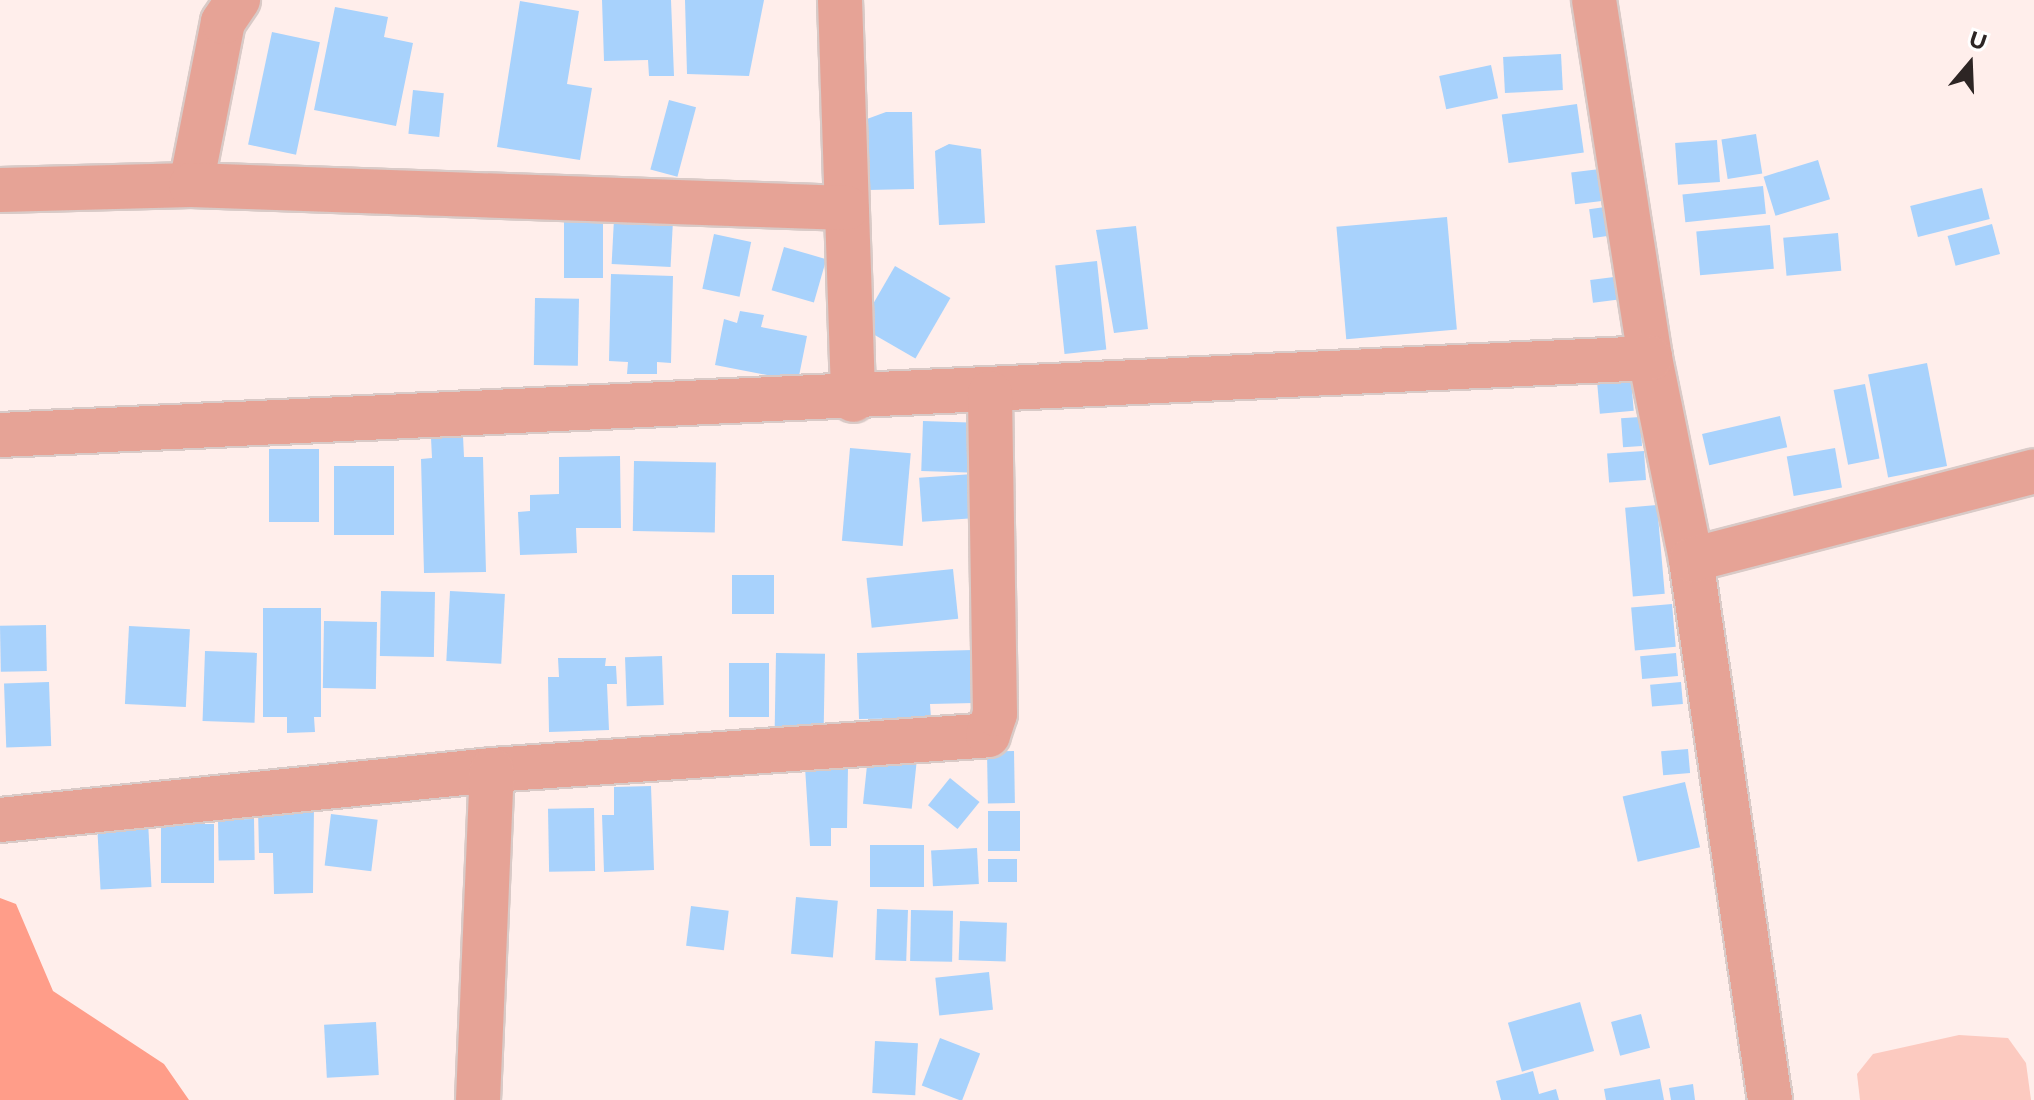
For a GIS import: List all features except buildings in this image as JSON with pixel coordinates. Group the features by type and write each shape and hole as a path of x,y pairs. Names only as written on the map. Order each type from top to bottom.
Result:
{"street":[{"path":"191,185 223,22 238,0"},
{"path":"840,0 853,400"},
{"path":"1594,0 1650,358 1691,560 1770,1100"},
{"path":"0,190 191,185 847,208"},
{"path":"0,435 853,400 1650,358"},
{"path":"0,820 492,770 988,735 995,714 990,393"},
{"path":"1691,560 2034,471"},
{"path":"478,1100 492,770"}],"shaded area":[{"path":"0,898 16,904 53,991 164,1064 189,1100 0,1100"},
{"path":"1959,1035 2008,1038 2026,1063 2031,1100 1860,1100 1857,1074 1873,1054"}]}
